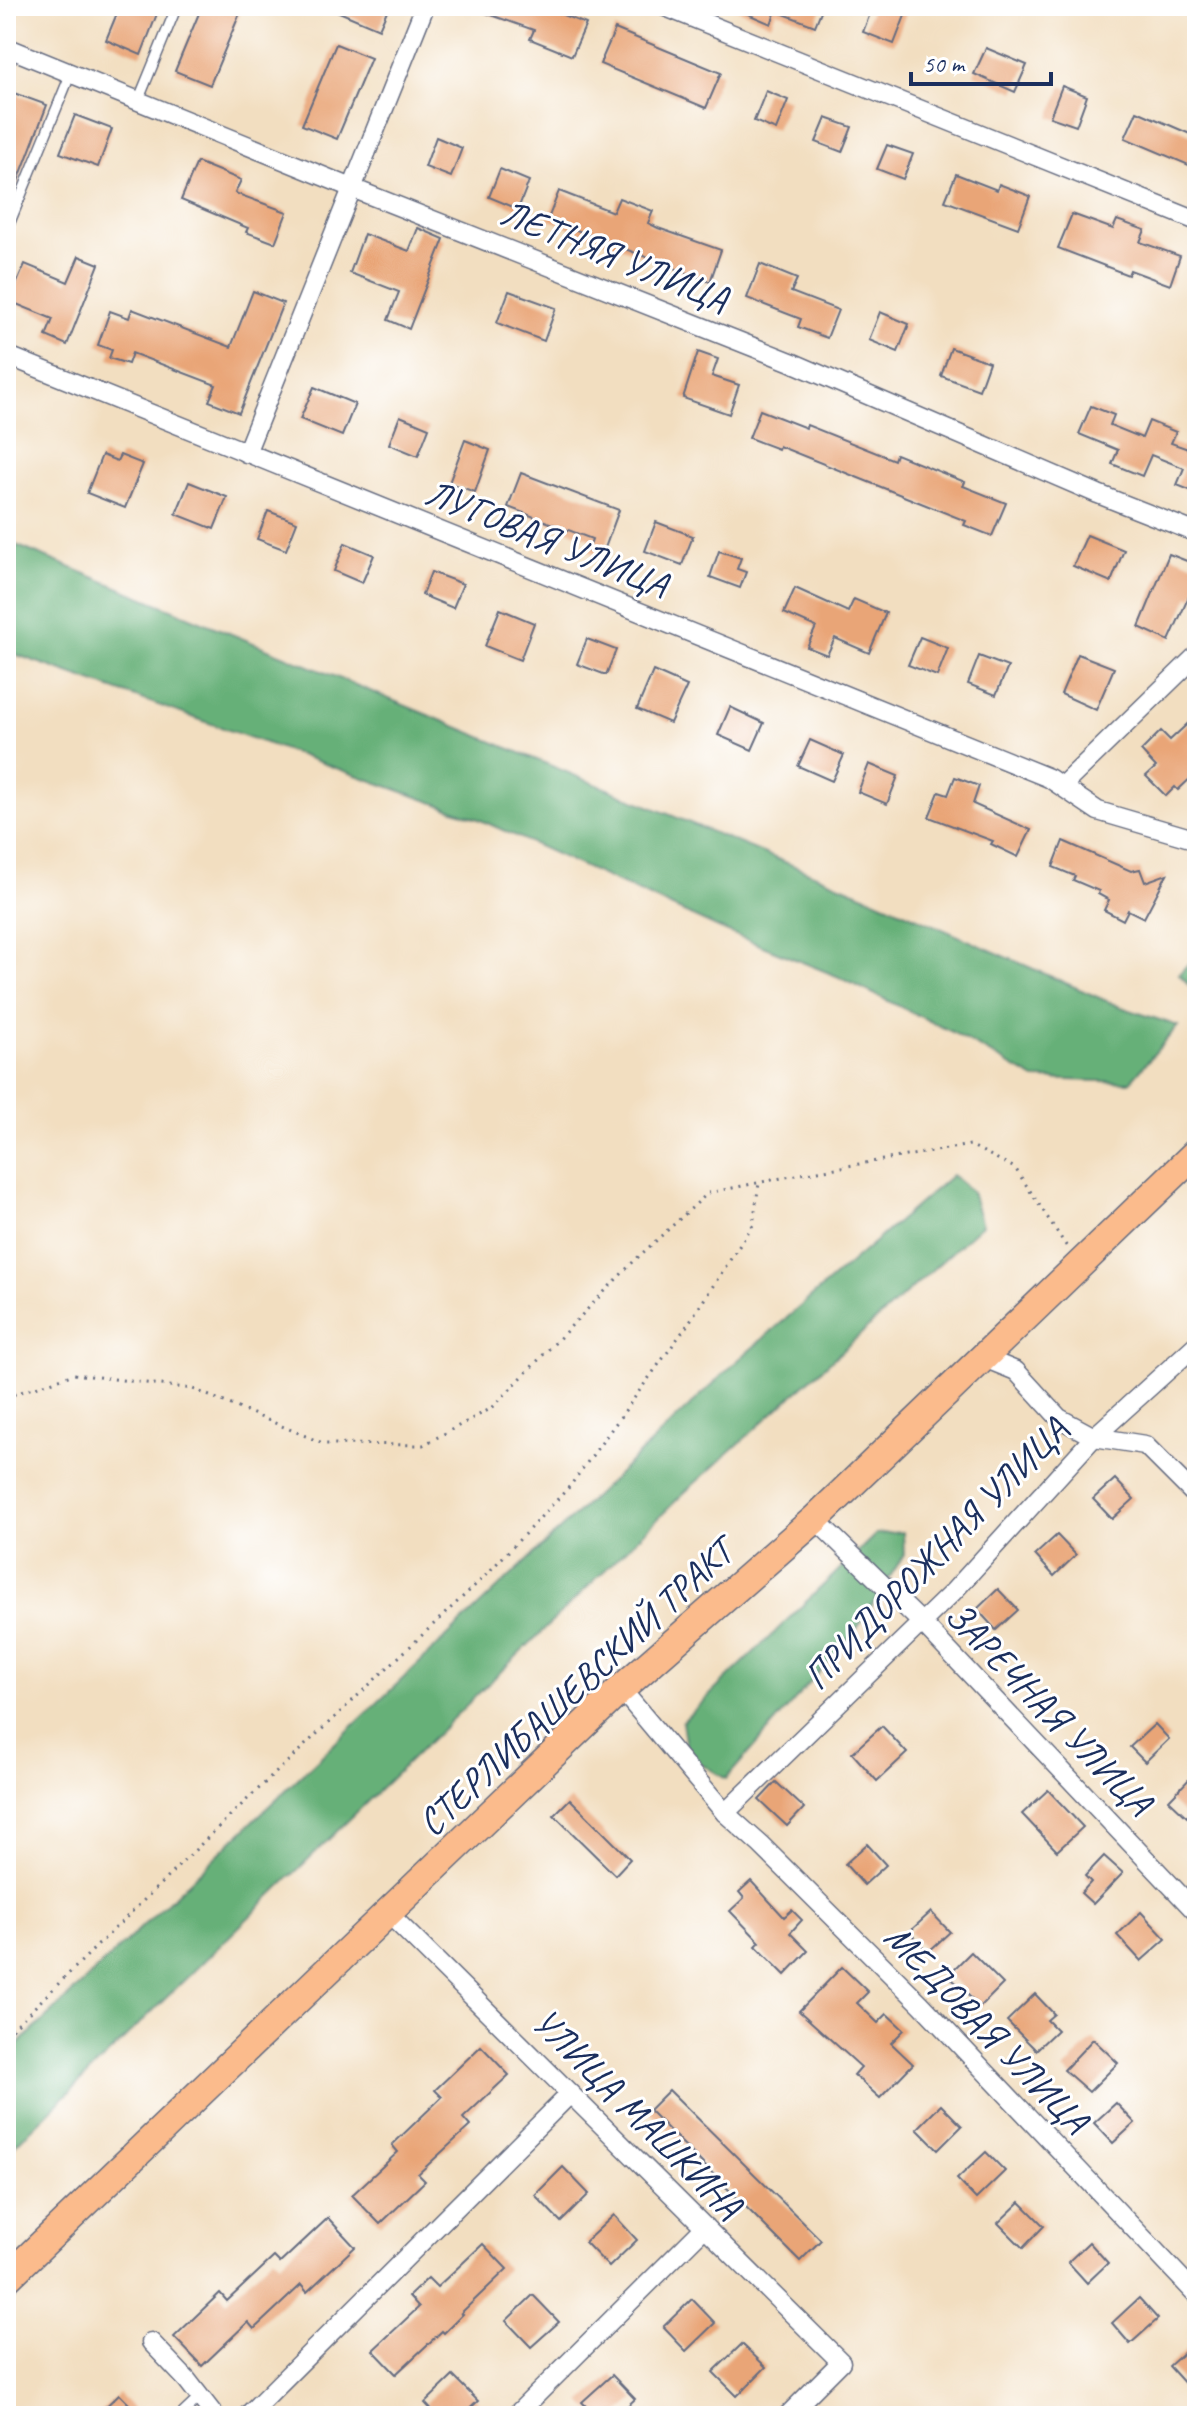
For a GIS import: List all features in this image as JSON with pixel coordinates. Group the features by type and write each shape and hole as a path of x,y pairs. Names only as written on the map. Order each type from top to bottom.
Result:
{"main road":[{"name":"СТЕРЛИБАШЕВСКИЙ ТРАКТ","path":"6,2279 621,1689 815,1519 1197,1152"}],"street":[{"path":"246,453 425,6"},
{"path":"663,6 1197,221"},
{"name":"ЛЕТНЯЯ УЛИЦА","path":"6,47 791,362 1098,494 1197,533"},
{"name":"ЛУГОВАЯ УЛИЦА","path":"6,355 1063,785 1098,811 1197,840"},
{"path":"1063,785 1197,655"},
{"name":"ПРИДОРОЖНАЯ УЛИЦА","path":"725,1813 953,1592 1094,1437 1197,1344"},
{"path":"984,1358 1016,1371 1059,1418 1094,1437 1145,1445 1197,1497"},
{"name":"ЗАРЕЧНАЯ УЛИЦА","path":"815,1519 921,1622 1197,1913"},
{"name":"МЕДОВАЯ УЛИЦА","path":"621,1689 725,1813 921,2004 1197,2295"},
{"name":"УЛИЦА МАШКИНА","path":"388,1913 841,2362 787,2416"},
{"path":"247,2416 570,2094"},
{"path":"515,2416 705,2227"},
{"path":"151,2342 201,2396 215,2416"}],"lane":[{"path":"138,101 177,6"},
{"path":"6,232 71,73"},
{"path":"180,2416 201,2396"}],"path":[{"path":"6,1397 74,1374 193,1389 325,1444 423,1445 492,1408 635,1260 708,1193 970,1145 1015,1168 1080,1267"},
{"path":"6,2035 235,1811 485,1576 570,1486 686,1327 753,1225 759,1183"}],"green space":[{"path":"6,541 872,898 1118,1006 1178,1026 1130,1082 1035,1079 950,1031 839,977 723,930 474,817 6,651"},
{"path":"1197,954 1197,993 1179,974"},
{"path":"952,1175 972,1192 982,1225 684,1493 6,2154 6,2056 736,1362"},
{"path":"903,1532 904,1555 856,1630 726,1779 687,1755 682,1722 876,1534"}],"building":[{"path":"120,6 160,6 141,55 106,40"},
{"path":"202,6 243,6 210,85 175,71"},
{"path":"325,6 389,6 379,29"},
{"path":"472,6 540,6 586,24 572,56 530,39 534,30"},
{"path":"729,6 823,6 815,26 776,11 771,24"},
{"path":"873,6 889,6 906,13 894,44 863,32"},
{"path":"615,29 721,73 706,108 600,64"},
{"path":"336,44 371,58 337,139 302,125"},
{"path":"986,48 1027,65 1015,92 974,74"},
{"path":"1062,86 1087,96 1076,126 1050,117"},
{"path":"766,91 788,100 776,130 754,121"},
{"path":"11,92 47,105 7,210 6,106"},
{"path":"1137,111 1197,137 1197,150 1191,166 1125,138"},
{"path":"75,115 112,129 98,167 60,153"},
{"path":"826,118 852,127 842,152 816,142"},
{"path":"436,137 462,148 451,177 425,167"},
{"path":"887,145 913,154 903,179 877,169"},
{"path":"197,162 241,180 235,193 287,212 275,243 246,232 248,228 181,200"},
{"path":"500,169 529,181 518,209 489,197"},
{"path":"956,174 997,190 999,184 1030,196 1018,228 945,201"},
{"path":"559,191 613,212 619,198 653,211 648,223 721,250 710,282 548,219"},
{"path":"1072,214 1113,229 1117,220 1145,230 1140,242 1180,256 1170,285 1130,270 1128,275 1058,248"},
{"path":"418,228 444,239 409,329 388,320 399,292 350,273 364,234 409,251"},
{"path":"79,256 99,264 67,345 46,336 53,319 9,301 25,264 68,282"},
{"path":"760,264 797,279 791,292 838,310 827,338 798,327 801,319 747,298"},
{"path":"253,291 283,303 239,413 209,401 216,385 132,353 128,364 109,358 112,350 98,345 110,311 129,318 132,309 231,347"},
{"path":"509,291 556,308 544,341 497,323"},
{"path":"880,312 909,324 898,352 869,340"},
{"path":"951,348 989,362 979,390 941,376"},
{"path":"698,352 718,359 712,376 739,385 729,414 683,398"},
{"path":"314,387 355,404 342,436 300,419"},
{"path":"1091,406 1114,415 1110,425 1142,438 1149,421 1176,432 1171,443 1191,450 1197,437 1197,479 1192,491 1177,485 1184,468 1151,455 1142,476 1112,464 1118,450 1079,434"},
{"path":"760,410 894,460 896,454 965,482 963,486 1006,503 992,536 964,525 966,521 779,446 778,449 749,438"},
{"path":"400,416 429,428 418,456 389,444"},
{"path":"465,440 490,450 475,492 449,483"},
{"path":"102,455 117,461 120,455 143,464 125,508 87,493"},
{"path":"521,473 619,510 602,556 588,551 592,539 508,507"},
{"path":"189,482 227,497 214,529 176,514"},
{"path":"268,511 297,522 286,550 257,539"},
{"path":"656,522 693,536 682,565 645,551"},
{"path":"1087,535 1124,550 1111,582 1073,566"},
{"path":"345,543 374,555 362,583 334,571"},
{"path":"719,551 741,558 737,569 746,572 740,588 710,577"},
{"path":"1169,554 1197,565 1197,586 1193,598 1189,596 1169,641 1139,627"},
{"path":"431,572 463,584 453,608 422,595"},
{"path":"795,588 848,612 854,599 886,613 869,653 835,638 827,655 807,647 816,627 784,613"},
{"path":"500,609 534,623 520,660 485,646"},
{"path":"920,637 948,648 937,676 908,665"},
{"path":"587,639 616,650 606,675 577,664"},
{"path":"1078,654 1114,668 1096,710 1061,694"},
{"path":"979,656 1008,667 996,695 968,684"},
{"path":"653,671 687,686 670,723 637,709"},
{"path":"730,707 764,723 752,750 718,735"},
{"path":"1197,715 1197,772 1178,790 1175,787 1166,796 1146,776 1156,767 1141,751 1161,731 1170,740"},
{"path":"810,740 844,755 832,781 798,766"},
{"path":"869,764 898,776 887,804 858,792"},
{"path":"955,777 979,786 973,804 1031,830 1018,857 991,844 993,841 929,817 939,792 948,795"},
{"path":"1063,841 1131,871 1140,869 1145,882 1167,874 1144,918 1128,910 1123,920 1104,910 1109,900 1098,894 1099,891 1053,867"},
{"path":"1115,1479 1134,1499 1112,1519 1093,1499"},
{"path":"1057,1535 1076,1555 1054,1576 1035,1555"},
{"path":"998,1589 1018,1610 996,1630 977,1609"},
{"path":"1155,1724 1169,1739 1145,1762 1130,1747"},
{"path":"882,1726 907,1753 877,1781 852,1753"},
{"path":"1197,1771 1197,1806 1187,1817 1169,1800"},
{"path":"776,1782 804,1808 787,1826 759,1800"},
{"path":"1048,1790 1083,1827 1057,1851 1022,1814"},
{"path":"570,1799 630,1859 615,1875 554,1815"},
{"path":"867,1844 886,1865 864,1885 845,1864"},
{"path":"1104,1856 1123,1873 1093,1904 1081,1893 1091,1882 1085,1876"},
{"path":"751,1881 784,1917 792,1910 802,1920 790,1933 808,1951 785,1975 756,1946 760,1942 730,1911 744,1898 739,1892"},
{"path":"931,1912 950,1932 928,1952 909,1932"},
{"path":"1141,1912 1166,1939 1141,1961 1117,1935"},
{"path":"971,1952 1003,1984 980,2007 948,1975"},
{"path":"842,1967 868,1992 857,2003 878,2023 887,2014 904,2030 891,2043 913,2064 880,2098 854,2075 861,2067 799,2011"},
{"path":"1035,1994 1054,2014 1047,2020 1057,2030 1036,2050 1007,2021"},
{"path":"1093,2039 1118,2063 1089,2092 1064,2070"},
{"path":"481,2046 509,2075 463,2118 470,2126 418,2174 425,2181 380,2224 352,2195 398,2152 392,2145 442,2097 435,2090"},
{"path":"669,2090 821,2240 800,2261 649,2110"},
{"path":"1116,2103 1135,2123 1113,2143 1094,2123"},
{"path":"941,2105 962,2126 938,2150 917,2129"},
{"path":"986,2152 1005,2171 976,2199 957,2179"},
{"path":"563,2167 589,2194 561,2222 535,2195"},
{"path":"1020,2202 1044,2226 1023,2248 998,2223"},
{"path":"614,2215 637,2240 609,2267 585,2242"},
{"path":"328,2218 355,2247 307,2292 301,2285 254,2329 248,2322 202,2366 174,2337 220,2293 227,2301 274,2257 280,2263"},
{"path":"1089,2242 1108,2263 1087,2283 1068,2262"},
{"path":"483,2244 507,2269 444,2333 442,2331 396,2374 373,2350 419,2307 409,2296 428,2278 437,2287"},
{"path":"533,2295 559,2322 531,2347 506,2321"},
{"path":"1139,2298 1158,2319 1130,2344 1112,2323"},
{"path":"692,2299 715,2323 686,2351 663,2327"},
{"path":"1197,2341 1197,2379 1188,2387 1169,2366"},
{"path":"742,2344 766,2367 737,2396 713,2372"},
{"path":"612,2375 635,2399 617,2416 595,2416 582,2402"},
{"path":"453,2376 478,2401 462,2416 437,2416 425,2403"},
{"path":"119,2394 141,2416 96,2416"}]}
